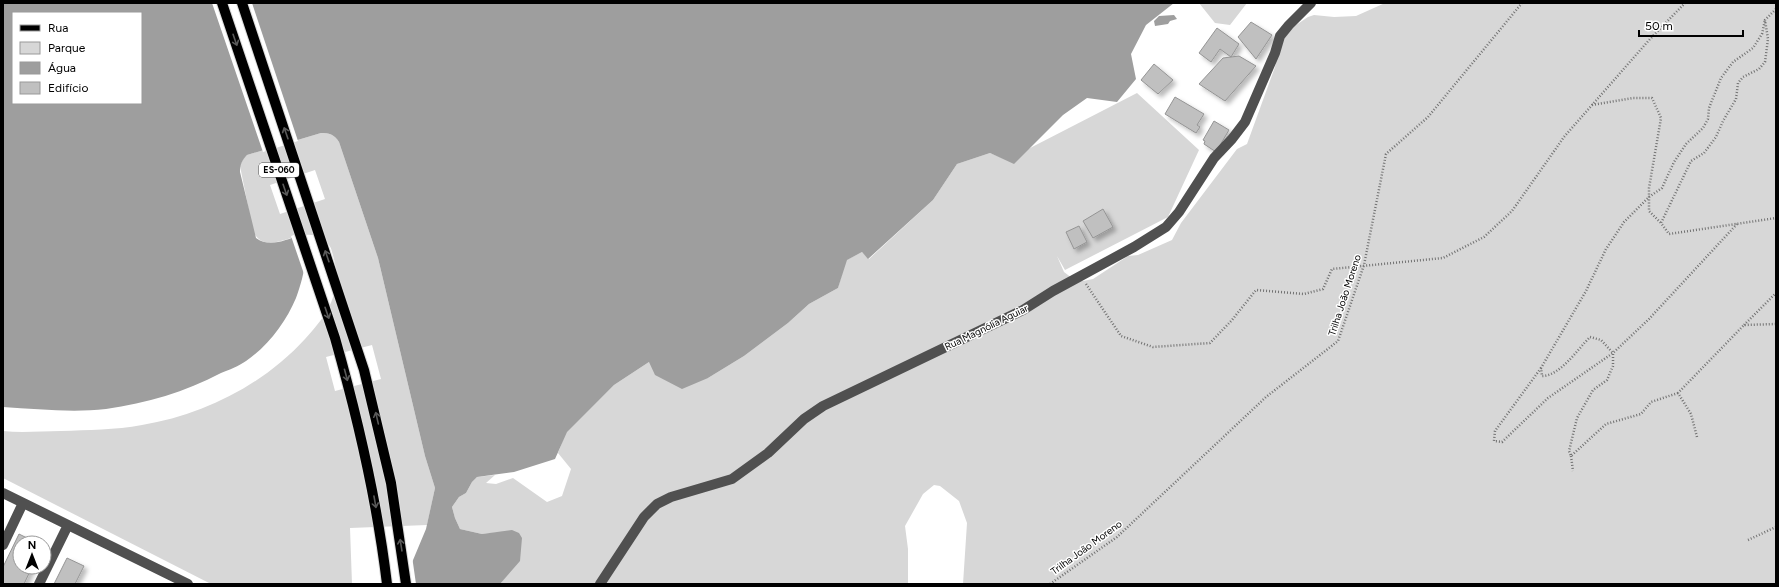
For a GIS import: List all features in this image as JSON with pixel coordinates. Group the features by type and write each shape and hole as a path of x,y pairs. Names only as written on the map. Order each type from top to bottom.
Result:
{"main road":[{"name":"ES-060","path":"222,3 344,367 372,486 388,584"},
{"name":"ES-060","path":"242,3 364,370 391,483 406,584"}],"street":[{"name":"Rua Magnólia Aguiar","path":"600,584 644,517 656,504 671,496 732,479 768,453 804,419 823,406 1023,310 1152,237 1166,227 1179,212 1214,158 1245,122 1275,53 1280,36 1288,25 1311,3"},
{"path":"3,493 188,584"},
{"path":"3,544 23,503"},
{"path":"39,584 68,525"}],"path":[{"name":"Trilha João Moreno","path":"1050,584 1117,537 1266,397 1338,341 1364,265 1386,154 1428,117 1522,3"},
{"path":"1081,276 1121,336 1153,347 1210,343 1232,320 1256,290 1304,294 1323,289 1332,269 1443,258 1484,237 1512,210 1564,136 1650,38 1685,3"},
{"path":"1737,224 1649,319 1613,353 1548,398 1502,442 1494,441 1495,431 1541,368 1586,291 1606,249 1624,222 1649,197 1662,188 1674,162 1686,144 1703,128 1708,119 1709,108 1721,78 1733,62 1754,48 1762,34 1766,20 1776,9"},
{"path":"1661,224 1691,161 1704,153 1716,138 1723,121 1736,99 1738,83 1743,77 1759,70 1765,62 1768,39 1766,20"},
{"path":"1592,105 1633,98 1652,98 1661,118 1649,188 1649,210 1669,234 1776,218"},
{"path":"1571,456 1606,424 1641,414 1651,402 1678,393 1776,293"},
{"path":"1744,325 1776,324"},
{"path":"1541,368 1542,376 1549,376 1562,367 1590,337 1601,340 1613,353 1613,366 1606,380 1593,390 1577,418 1569,451 1573,471"},
{"path":"1678,393 1691,414 1697,437"},
{"path":"1748,540 1776,527"}],"green space":[{"path":"1199,3 1247,3 1230,25 1215,23"},
{"path":"1385,3 1776,3 1776,584 963,584 967,523 959,501 940,486 934,485 923,494 905,526 908,549 908,584 500,584 506,576 512,531 482,534 460,529 452,507 459,497 466,493 472,482 477,477 495,475 486,483 496,484 513,478 547,502 562,496 571,469 558,453 566,432 614,385 649,362 708,378 744,356 788,323 809,304 838,288 846,260 862,252 869,259 933,200 957,164 990,153 1007,160 1137,93 1199,150 1168,217 1065,270 1057,256 1064,272 1072,278 1083,281 1093,279 1128,256 1138,255 1172,240 1181,223 1237,149 1247,144 1275,67 1278,51 1284,38 1296,25 1308,17 1314,15 1334,17 1356,16"},
{"path":"321,133 331,134 339,142 378,258 425,456 435,488 427,525 350,528 352,584 211,584 3,478 3,431 25,432 102,430 142,425 187,414 231,396 251,384 288,355 314,329 328,309 335,289 335,265 331,248 321,238 312,235 303,235 274,242 266,242 259,239 253,231 240,166 243,159 247,155","holes":["315,170 325,199 280,214 270,185","372,345 381,379 335,391 326,357"]}],"water":[{"path":"3,3 1174,3 1146,25 1131,54 1136,79 1117,102 1087,98 1063,115 1014,164 990,153 957,164 933,200 868,259 862,252 847,260 838,288 809,304 788,323 744,356 708,378 682,389 655,375 649,362 614,385 567,432 555,459 514,472 477,477 472,482 466,493 459,497 452,507 460,529 482,534 512,530 519,533 522,538 520,561 500,584 403,584 426,529 435,488 425,456 378,258 339,142 331,134 321,133 247,155 240,167 256,238 261,241 272,243 300,235 305,259 301,284 292,307 282,325 262,348 246,361 237,366 194,386 165,396 136,404 106,409 80,411 3,407"},
{"path":"1174,15 1177,19 1170,21 1168,24 1155,26 1154,21 1159,16"}],"pier":[{"path":"212,3 252,3 298,141 263,152"},
{"path":"300,233 307,261 304,274 291,236"},
{"path":"412,556 416,584 401,584"}],"building":[{"path":"1251,22 1272,35 1256,59 1238,37"},
{"path":"1217,28 1239,44 1231,57 1220,49 1211,62 1199,53"},
{"path":"1239,56 1256,66 1225,101 1199,84 1223,58"},
{"path":"1154,64 1173,80 1158,94 1141,80"},
{"path":"1175,97 1204,114 1197,125 1200,127 1196,133 1165,114"},
{"path":"1214,121 1229,130 1216,152 1204,144 1205,141 1203,140"},
{"path":"1103,209 1113,227 1093,238 1083,221"},
{"path":"1079,226 1087,242 1074,249 1066,232"},
{"path":"12,548 12,575 28,575 24,584 3,584 3,567"},
{"path":"67,558 84,566 75,584 54,584"}]}
